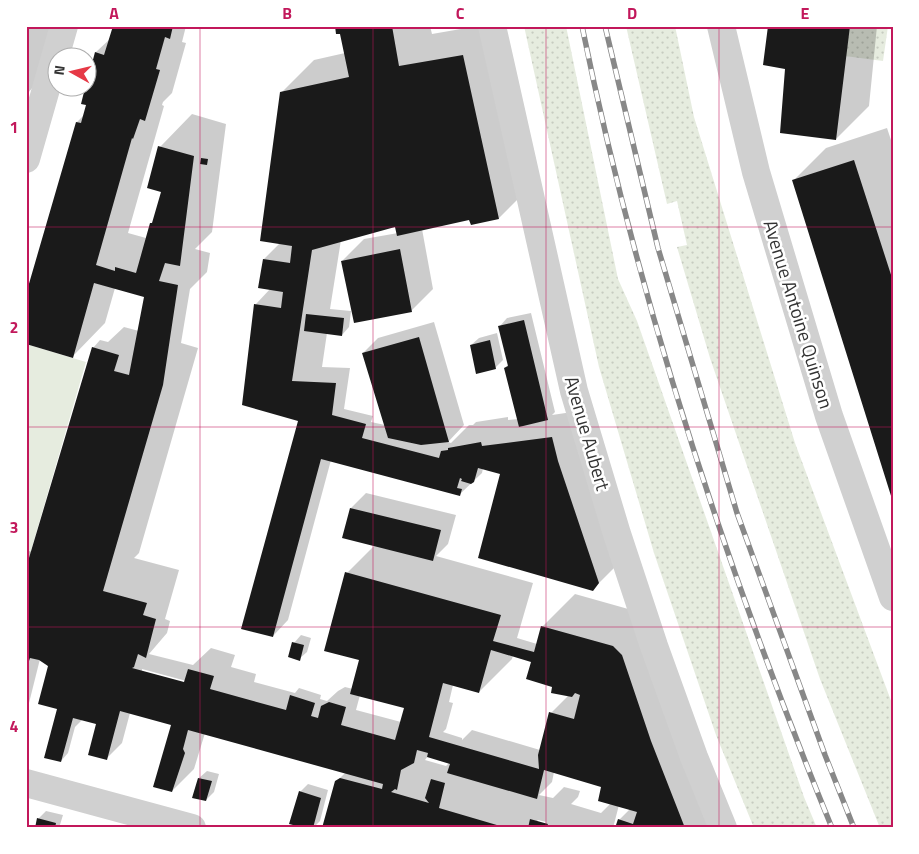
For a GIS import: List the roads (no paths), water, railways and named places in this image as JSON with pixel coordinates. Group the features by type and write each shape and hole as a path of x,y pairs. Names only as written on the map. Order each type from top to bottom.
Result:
{"street":[{"path":"26,159 64,26"},
{"name":"Avenue Aubert","path":"492,26 574,391 617,534 654,646 694,757 723,828"},
{"name":"Avenue Antoine Quinson","path":"722,26 756,172 830,416 893,598"},
{"path":"26,783 192,828"}],"railway":[{"path":"582,26 604,129 630,231 688,433 756,632 832,828"},
{"path":"605,26 658,248 737,513 825,755 854,828"}]}
